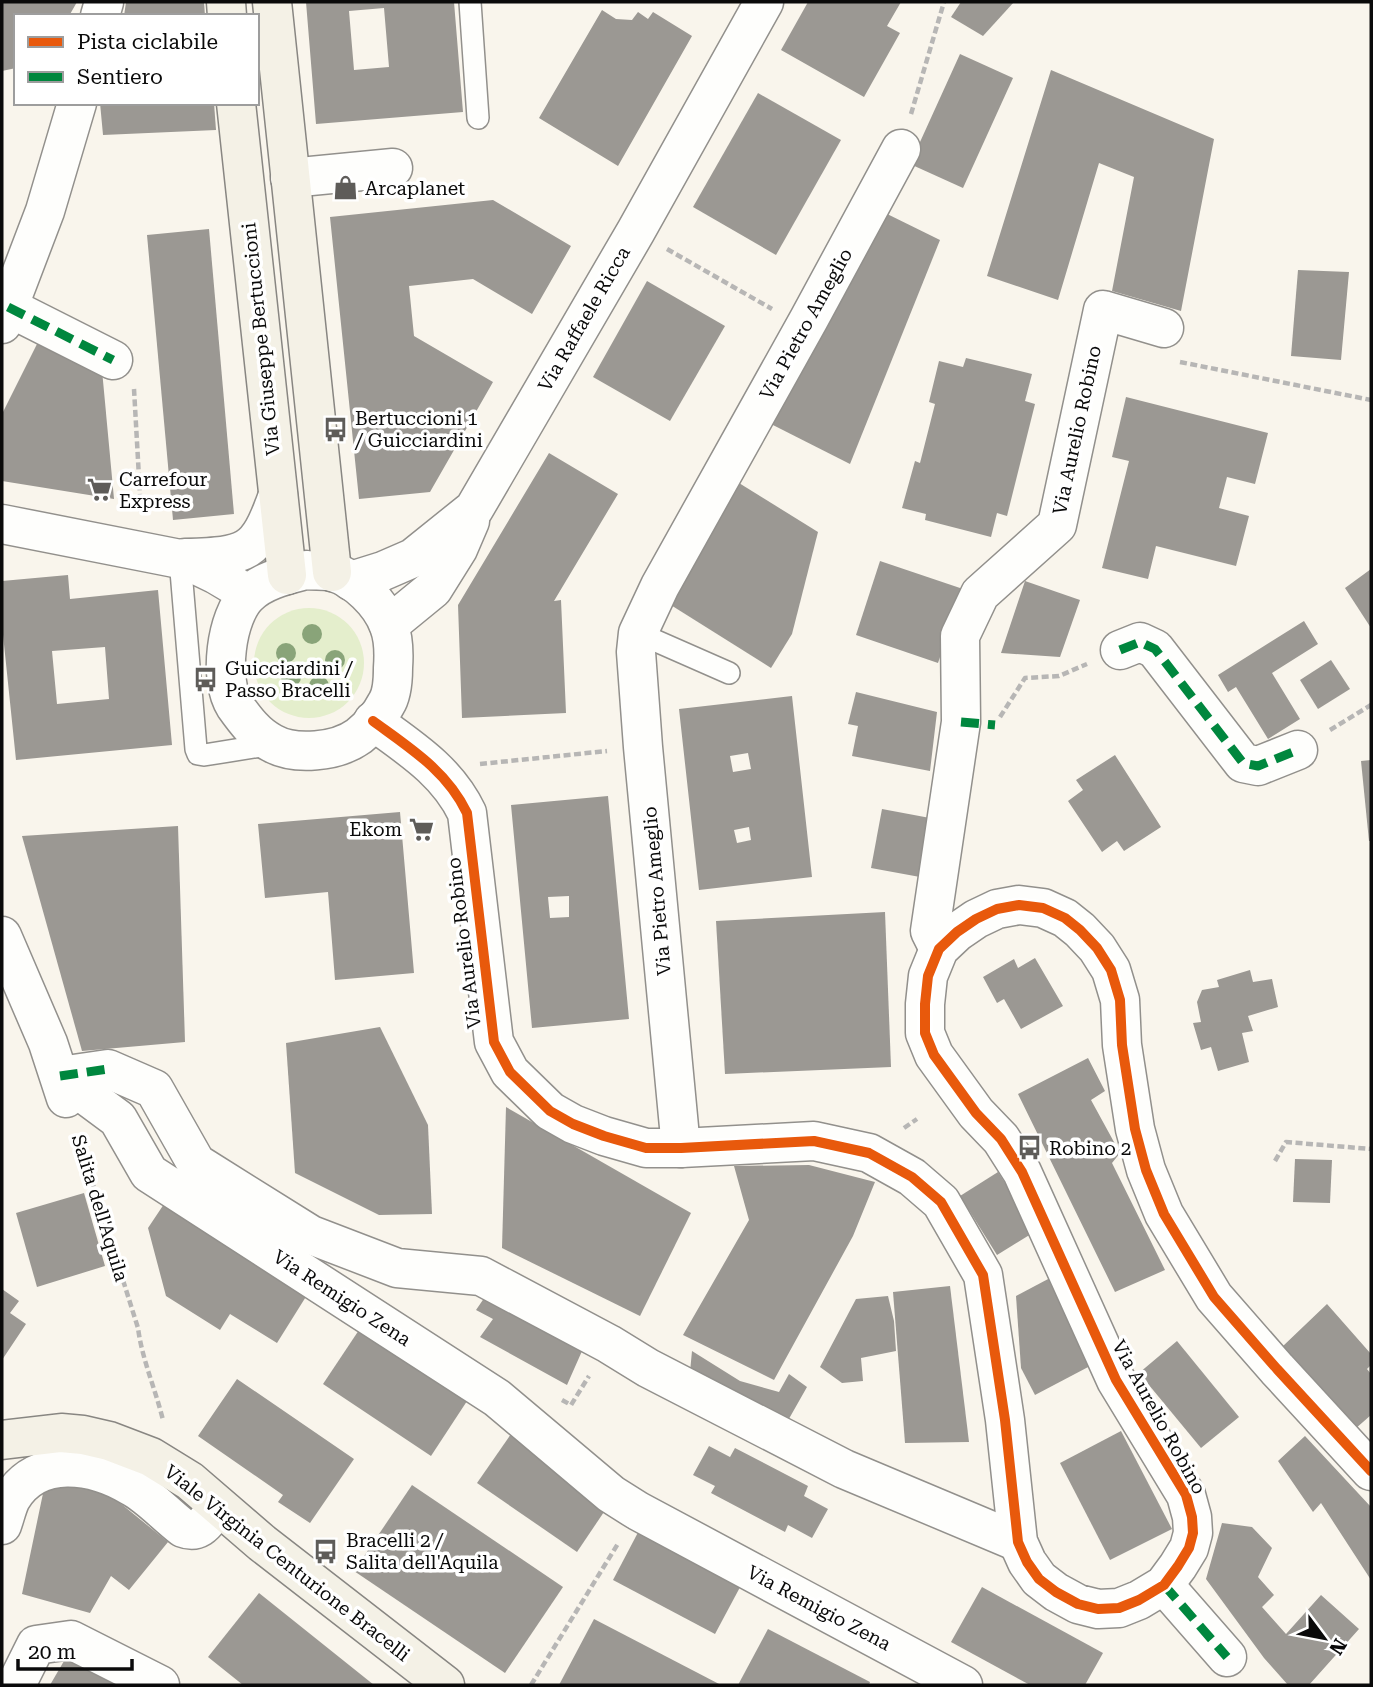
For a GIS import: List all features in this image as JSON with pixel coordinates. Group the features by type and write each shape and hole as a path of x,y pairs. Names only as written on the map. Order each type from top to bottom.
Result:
{"street":[{"path":"272,2 290,178 341,576"},
{"name":"Via Raffaele Ricca","path":"341,576 383,571 414,558 474,509 636,231 764,2"},
{"path":"76,105 45,211 5,316 113,360"},
{"name":"Via Giuseppe Bertuccioni","path":"236,105 287,575"},
{"name":"Via Pietro Ameglio","path":"681,1148 643,747 636,652 638,633 660,586 810,320 901,149"},
{"path":"290,178 393,168"},
{"name":"Via Aurelio Robino","path":"373,722 437,769 458,794 467,813 494,1042 510,1072 550,1111 573,1124 646,1148 814,1141 869,1153 912,1177 941,1202 984,1275 1018,1542 1027,1562 1040,1579 1078,1604 1098,1609 1119,1608 1139,1600 1164,1586 1189,1548 1193,1533 1186,1495 1116,1380 1023,1172 1001,1139 976,1113 934,1055 925,1033 925,1004 928,976 939,949 930,931 978,724 960,636 980,594 1057,525 1103,310 1170,345"},
{"path":"162,556 224,557 242,552 262,534 278,495"},
{"path":"389,625 433,590 458,549 474,509"},
{"path":"2,524 162,556 225,577 247,595"},
{"path":"306,570 341,576 373,600 389,625 394,652 388,702 358,737 339,746 315,751 272,744 247,723 231,699 226,676 226,647 235,617 247,595 270,581 306,570"},
{"path":"1120,650 1140,642 1155,649 1243,763 1258,766 1298,750"},
{"path":"939,949 976,919 997,909 1019,905 1043,908 1065,918 1097,948 1111,970 1120,1000 1122,1045 1135,1129 1146,1170 1164,1214 1214,1297 1371,1471"},
{"path":"2,936 64,1091 108,1069 154,1089 195,1163 311,1235 397,1268 481,1276 609,1344 648,1368 845,1469 1018,1542"},
{"name":"Via Remigio Zena","path":"64,1091 118,1119 149,1172 497,1398 611,1494 963,1685"},
{"name":"Viale Virginia Centurione Bracelli","path":"2,1440 61,1433 83,1435 109,1441 150,1457 190,1481 218,1507 445,1685"},
{"path":"2,1525 11,1499 29,1479 43,1471 65,1466 97,1471 133,1487 183,1528 192,1531 200,1529 218,1507"},
{"path":"1164,1586 1227,1657"},
{"path":"16,1685 36,1645 71,1640 160,1685"}],"lane":[{"path":"470,2 478,117"},
{"path":"162,556 198,754 272,744"},
{"path":"638,633 729,673"}],"path":[{"path":"901,149 944,2"},
{"path":"636,231 774,310 768,321"},
{"path":"1170,345 1371,400"},
{"path":"113,360 133,375 162,556"},
{"path":"978,724 1025,678 1059,676 1120,650"},
{"path":"1298,750 1371,705"},
{"path":"437,769 643,747"},
{"path":"1275,1161 1286,1142 1371,1149"},
{"path":"529,1425 550,1392 571,1405 609,1344"},
{"path":"531,1685 638,1511"}],"green space":[{"path":"309,608 330,612 348,624 360,642 364,663 360,684 348,702 330,714 309,718 288,714 270,702 258,684 254,663 258,642 270,624 288,612"}],"building":[{"path":"2,2 77,2 70,14 14,14 14,68 2,71"},
{"path":"126,2 204,2 205,14 124,14"},
{"path":"306,2 454,2 463,112 316,124","holes":["384,8 389,67 354,70 349,11"]},
{"path":"808,2 901,2 887,26 900,33 864,97 781,50"},
{"path":"961,2 1014,2 983,36 951,17"},
{"path":"602,10 616,19 632,20 638,12 648,19 653,12 692,36 618,166 539,118"},
{"path":"960,54 1013,78 963,188 910,164"},
{"path":"1051,70 1214,139 1181,311 1112,291 1134,177 1099,163 1058,300 987,276"},
{"path":"758,93 841,140 776,255 693,207"},
{"path":"100,105 214,105 216,130 103,135"},
{"path":"493,200 571,246 532,314 473,279 409,286 414,336 493,382 430,492 359,499 330,217"},
{"path":"877,209 940,240 850,464 767,422"},
{"path":"209,229 234,514 173,520 147,235"},
{"path":"1298,270 1349,272 1341,360 1291,356"},
{"path":"647,281 725,326 670,421 593,377"},
{"path":"41,336 102,370 114,499 2,481 2,414"},
{"path":"966,358 1032,374 1025,401 1035,404 1007,516 997,513 991,537 925,520 926,514 902,508 915,461 920,463 935,404 929,402 939,361 963,367"},
{"path":"1126,397 1268,433 1255,484 1227,477 1219,508 1249,516 1236,566 1156,546 1148,579 1102,568 1129,461 1112,457"},
{"path":"549,453 618,494 554,601 561,600 566,713 462,718 458,605"},
{"path":"739,483 818,532 792,634 771,668 666,602"},
{"path":"880,561 963,589 938,663 856,635"},
{"path":"1371,569 1371,628 1345,588"},
{"path":"68,575 70,599 158,590 172,745 16,760 2,625 2,581","holes":["105,647 109,699 57,704 52,651"]},
{"path":"1025,581 1080,600 1060,657 1001,653"},
{"path":"1304,621 1318,644 1272,673 1300,719 1268,739 1236,687 1228,692 1218,675"},
{"path":"1331,660 1350,689 1318,709 1300,680"},
{"path":"856,692 937,712 930,771 852,756 858,726 848,724"},
{"path":"792,696 812,877 699,890 679,709","holes":["748,753 751,769 733,772 730,756","749,827 751,840 737,843 734,830"]},
{"path":"1115,755 1161,827 1124,851 1117,841 1102,852 1068,801 1083,790 1076,780"},
{"path":"1371,760 1371,841 1369,841 1361,761"},
{"path":"608,796 629,1019 532,1028 511,805","holes":["569,896 569,917 550,918 548,897"]},
{"path":"882,809 930,818 920,877 871,868"},
{"path":"400,812 414,973 335,980 328,892 265,898 258,824"},
{"path":"178,826 185,1042 82,1051 22,836"},
{"path":"885,912 891,1067 725,1074 716,921"},
{"path":"1035,958 1063,1006 1021,1029 1004,999 997,1003 983,977 1014,959 1018,968"},
{"path":"1250,970 1253,982 1272,979 1278,1007 1248,1016 1253,1031 1242,1033 1249,1062 1218,1071 1211,1047 1201,1050 1193,1023 1201,1022 1197,1002 1202,990 1219,987 1217,980"},
{"path":"380,1027 428,1125 432,1214 379,1215 295,1173 286,1043"},
{"path":"1088,1058 1105,1091 1091,1100 1120,1153 1112,1163 1165,1270 1115,1292 1018,1094"},
{"path":"506,1107 691,1213 640,1316 502,1248"},
{"path":"1295,1159 1332,1160 1330,1203 1293,1202"},
{"path":"809,1165 875,1182 853,1236 774,1380 683,1335 749,1220 734,1166"},
{"path":"998,1172 1036,1231 997,1255 960,1196"},
{"path":"84,1193 105,1266 37,1287 16,1213"},
{"path":"170,1195 312,1287 277,1343 230,1314 220,1330 166,1296 148,1228"},
{"path":"1050,1278 1092,1365 1035,1395 1021,1368 1016,1296"},
{"path":"950,1286 969,1442 905,1443 893,1292"},
{"path":"491,1288 586,1342 567,1385 480,1337 493,1319 476,1310"},
{"path":"2,1289 19,1301 10,1313 26,1324 2,1360"},
{"path":"888,1296 894,1321 896,1351 861,1358 863,1381 842,1383 820,1367 856,1299"},
{"path":"1327,1304 1371,1354 1371,1365 1367,1369 1371,1374 1371,1415 1355,1429 1282,1347"},
{"path":"361,1327 469,1398 431,1456 323,1384"},
{"path":"1177,1341 1239,1417 1201,1448 1139,1373"},
{"path":"692,1351 740,1381 779,1392 789,1374 807,1387 786,1424 690,1372"},
{"path":"237,1379 354,1459 310,1523 278,1502 283,1495 198,1436"},
{"path":"1121,1431 1172,1529 1110,1560 1060,1463"},
{"path":"511,1434 610,1503 577,1552 477,1483"},
{"path":"1305,1436 1371,1507 1371,1580 1321,1503 1313,1512 1278,1461"},
{"path":"709,1446 730,1457 735,1448 808,1486 804,1496 828,1509 812,1538 788,1525 785,1532 711,1493 715,1486 693,1475"},
{"path":"46,1479 109,1494 168,1542 129,1590 111,1576 90,1613 22,1594"},
{"path":"412,1485 563,1587 505,1673 354,1571"},
{"path":"644,1521 746,1576 715,1634 613,1580"},
{"path":"1222,1523 1252,1527 1272,1548 1258,1577 1274,1595 1262,1607 1286,1634 1321,1595 1359,1629 1309,1685 1288,1685 1264,1658 1206,1579"},
{"path":"982,1587 1103,1653 1085,1685 1030,1685 951,1642"},
{"path":"259,1593 374,1685 243,1685 208,1657"},
{"path":"594,1619 721,1685 559,1685"},
{"path":"768,1629 870,1682 869,1685 738,1685"},
{"path":"83,1657 132,1685 50,1685 64,1661"}],"marked path":[{"path":"8,307 113,360"},
{"path":"1120,650 1140,642 1155,649 1243,763 1258,766 1298,750"},
{"path":"961,722 995,725"},
{"path":"60,1076 108,1069"},
{"path":"1164,1585 1227,1657"}],"cycle path":[{"path":"373,721 426,761 449,785 467,813 494,1042 510,1072 550,1111 573,1124 604,1136 646,1148 814,1141 869,1153 912,1177 941,1202 983,1275 1005,1420 1018,1542 1039,1579 1056,1592 1078,1604 1098,1609 1119,1608 1139,1600 1164,1585 1178,1566 1189,1548 1193,1533 1192,1517 1186,1495 1116,1380 1022,1172 1001,1139 976,1113 934,1055 925,1033 928,976 939,949 957,932 997,909 1019,905 1043,908 1065,918 1097,948 1111,970 1120,1000 1122,1045 1135,1129 1146,1170 1164,1214 1214,1297 1371,1471"}],"place":[{"name":"Arcaplanet","path":"345,188"},
{"name":"Bertuccioni 1 / Guicciardini","path":"335,429"},
{"name":"Carrefour Express","path":"99,490"},
{"name":"Guicciardini / Passo Bracelli","path":"205,679"},
{"name":"Ekom","path":"422,829"},
{"name":"Robino 2","path":"1029,1148"},
{"name":"Bracelli 2 / Salita dell'Aquila","path":"326,1551"}]}
